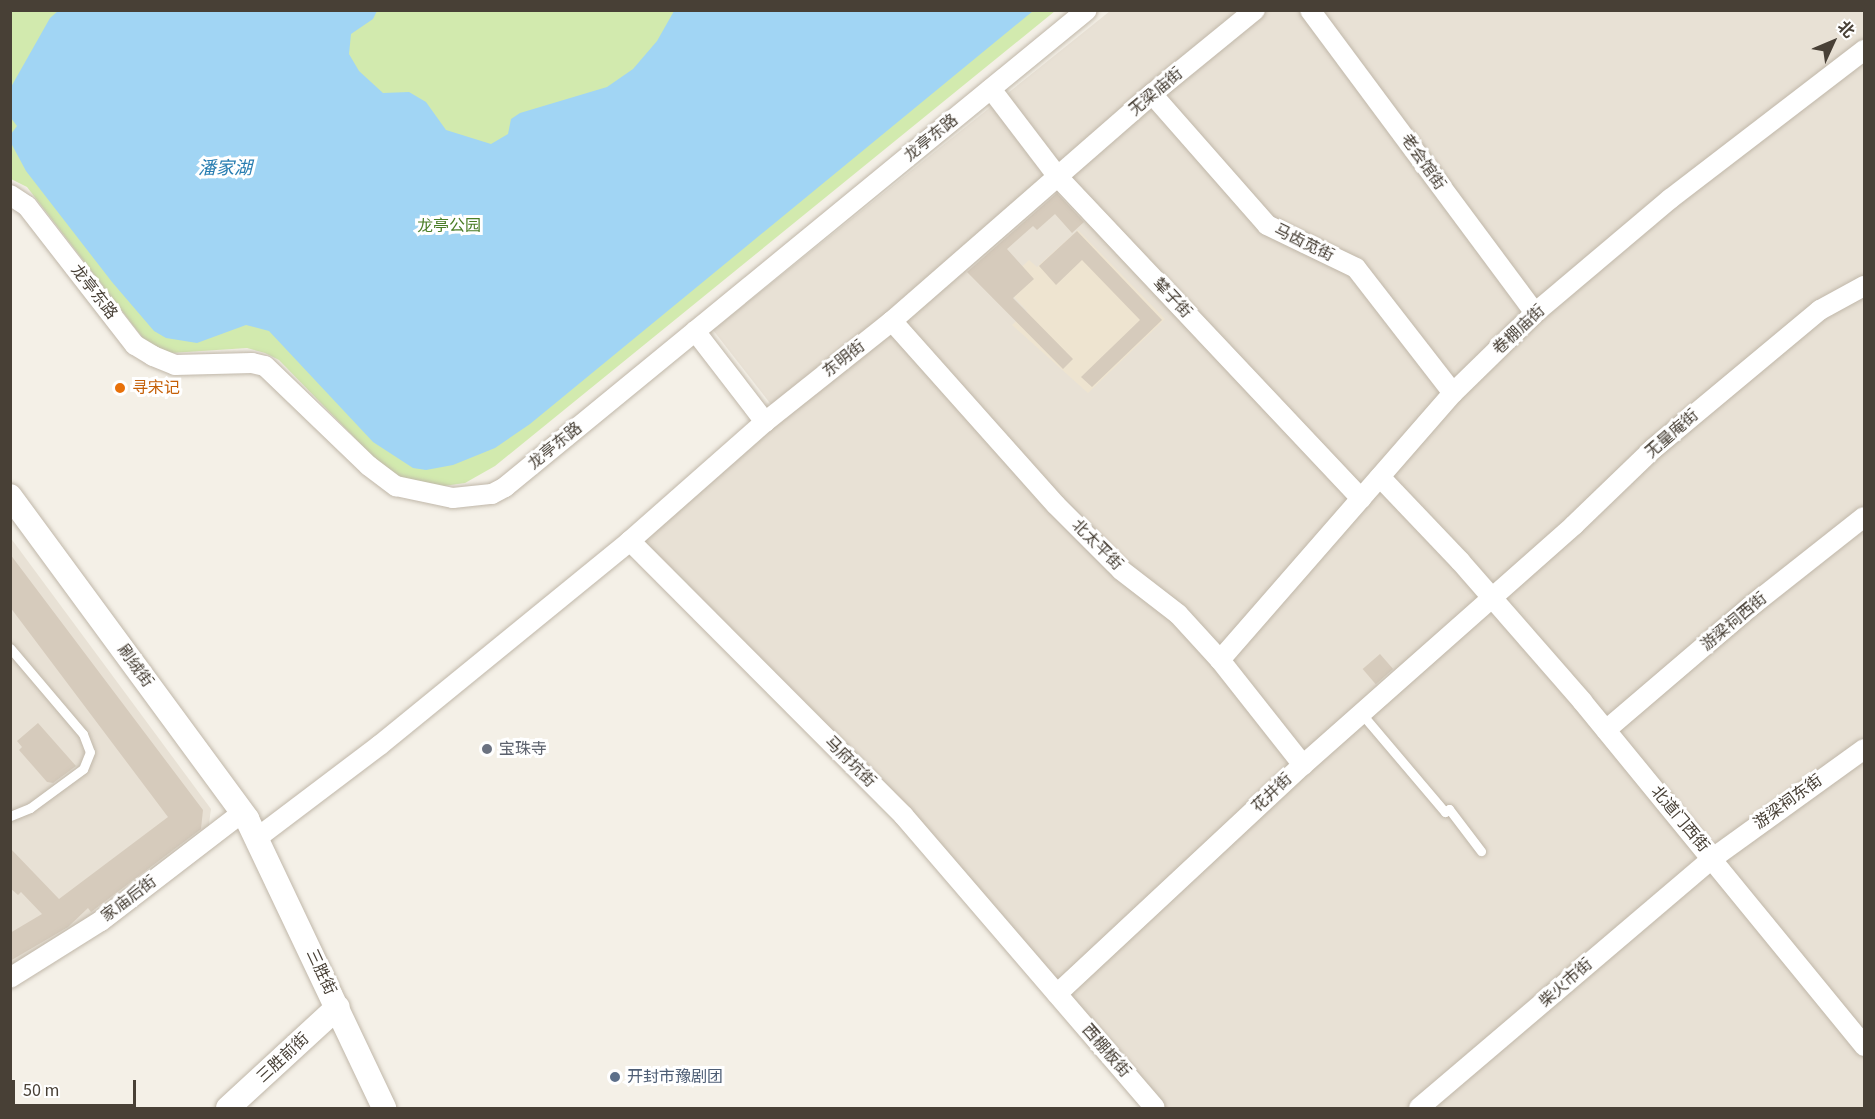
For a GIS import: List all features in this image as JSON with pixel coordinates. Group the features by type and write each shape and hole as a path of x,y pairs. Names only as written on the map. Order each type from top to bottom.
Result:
{"street":[{"name":"龙亭东路","path":"10,195 27,206 135,345 175,365 252,363 265,366 369,466 396,486 426,495 453,498 492,494 505,487 1087,10"},
{"name":"无梁庙街","path":"1058,177 1152,94 1255,10"},
{"name":"老会馆街","path":"1310,10 1534,314"},
{"name":"卷棚庙街","path":"1220,660 1453,393 1534,314 1670,199 1864,50"},
{"name":"辇子街","path":"991,89 1058,177 1361,499"},
{"name":"马齿苋街","path":"1152,94 1267,225 1356,268 1453,393"},
{"name":"东明街","path":"256,838 380,745 630,541 765,422 892,321 1058,177"},
{"name":"无量庵街","path":"1491,596 1697,412 1820,310 1864,286"},
{"name":"北太平街","path":"892,321 1056,505 1121,570 1178,614 1220,660 1303,765"},
{"path":"695,331 765,422"},
{"name":"北道门西街","path":"1380,477 1491,596 1606,730 1713,858 1864,1046"},
{"name":"刷绒街","path":"10,496 242,813 256,838"},
{"name":"游梁祠西街","path":"1606,730 1750,607 1864,518"},
{"name":"马府坑街","path":"630,541 903,815 1057,994"},
{"name":"花井街","path":"1057,994 1303,765 1491,596"},
{"name":"游梁祠东街","path":"1713,858 1864,749"},
{"name":"家庙后街","path":"10,978 101,921 242,813"},
{"name":"三胜街","path":"256,838 384,1108"},
{"name":"柴火市街","path":"1419,1108 1713,858"},
{"name":"西棚板街","path":"1057,994 1155,1108"},
{"name":"三胜前街","path":"228,1108 338,1007"}],"lane":[{"path":"10,648 82,734 90,752 83,769 30,808 10,816"},
{"path":"1361,713 1445,812 1449,809 1481,851"}],"shaded area":[{"path":"1110,11 1864,11 1864,1108 1148,1108 935,856 635,549 780,416 713,330"},
{"path":"1078,230 1165,319 1088,393 1012,325 1027,311 1003,285 1029,260 1037,267"},
{"path":"10,537 211,809 208,831 85,921 11,966"}],"green space":[{"name":"潘家湖","path":"11,11 1055,11 495,466 465,483 437,487 408,484 389,473 279,360 265,353 247,348 171,353 146,342 27,187 11,179"}],"water":[{"name":"潘家湖","path":"58,11 377,11 373,19 351,34 349,54 359,71 383,93 409,92 426,102 446,130 491,144 508,134 511,119 520,113 607,87 633,69 657,41 674,11 1033,11 530,424 495,448 453,465 426,470 413,468 373,442 269,331 246,325 197,343 166,338 154,331 112,282 26,171 11,143 11,134 17,126 11,118 11,87 50,18"}],"building":[{"path":"1057,193 1084,222 1072,233 1055,214 1037,230 1033,226 1007,249 1034,279 1013,298 1073,359 1063,369 967,272"},
{"path":"1077,231 1162,320 1092,387 1081,377 1140,320 1082,260 1056,285 1039,266"},
{"path":"10,554 203,810 201,829 91,912 88,908 68,927 10,961 10,933 42,914 21,892 18,895 10,888 10,848 59,899 168,817 10,607"},
{"path":"1380,654 1393,669 1376,684 1363,669"},
{"path":"38,723 76,766 53,783 47,782 19,750 22,747 17,741"}],"place":[{"name":"寻宋记","path":"120,388"},
{"name":"宝珠寺","path":"487,749"},
{"name":"开封市豫剧团","path":"615,1077"}],"park label":[{"name":"龙亭公园","path":"449,226"}]}
